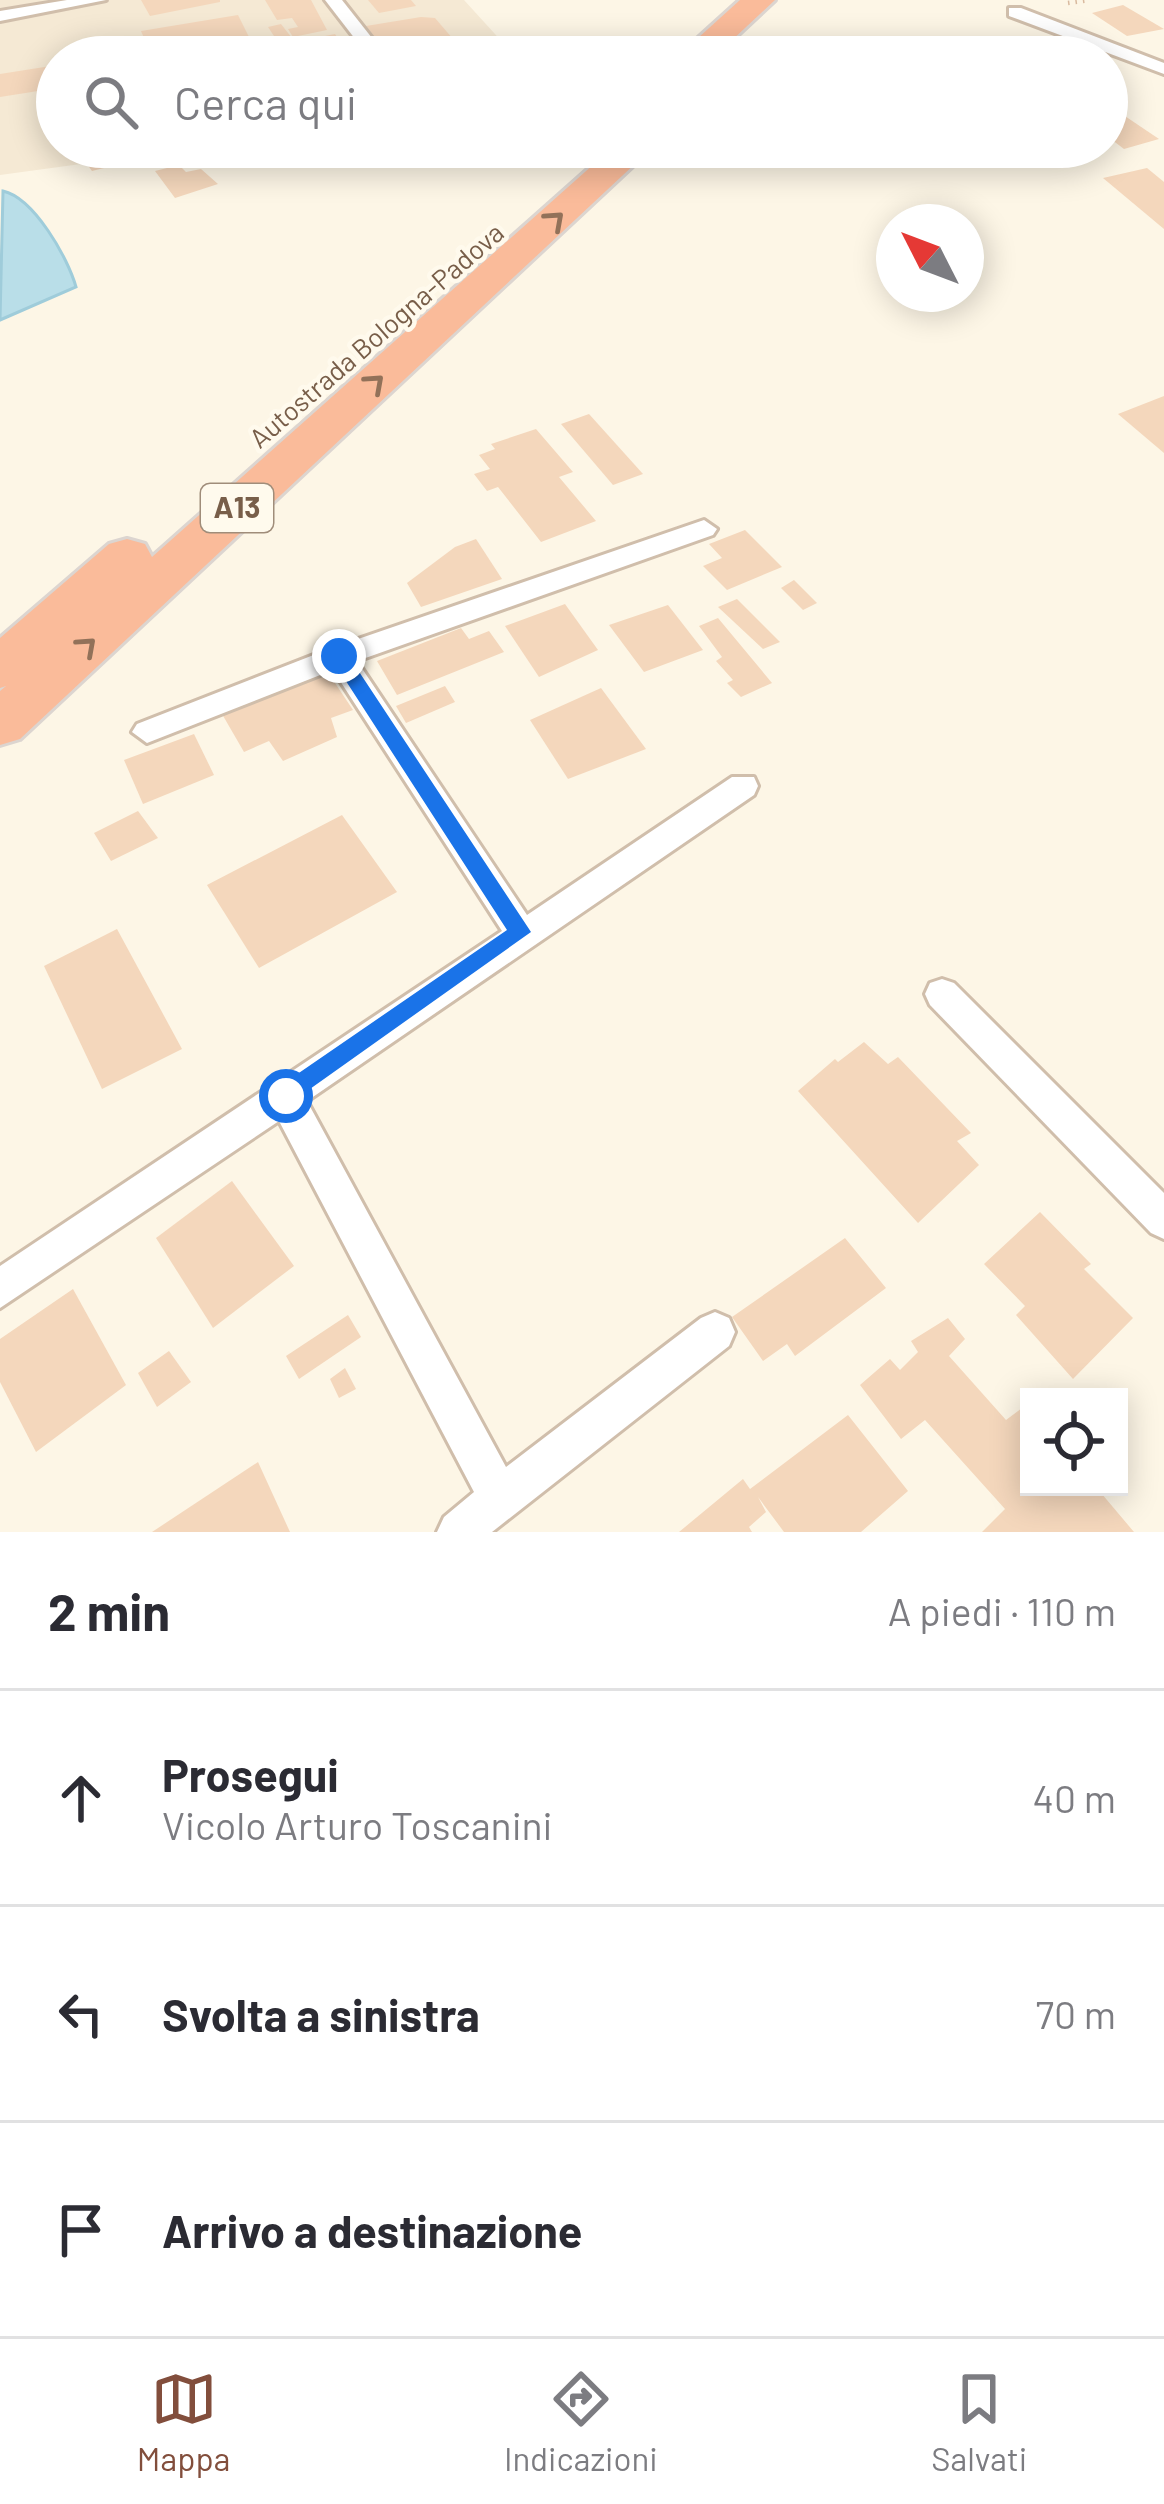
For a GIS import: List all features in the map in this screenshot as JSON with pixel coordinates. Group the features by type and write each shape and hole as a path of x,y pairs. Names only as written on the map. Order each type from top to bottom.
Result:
{"highway":[{"path":"718,36 759,0"},
{"path":"757,36 796,0"},
{"name":"Autostrada Bologna-Padova","path":"0,668 568,168"},
{"name":"Autostrada Bologna-Padova","path":"0,724 611,168"}],"street":[{"path":"0,16 98,0"},
{"path":"333,0 361,36"},
{"path":"1015,11 1079,36"},
{"path":"1128,55 1164,69"},
{"path":"146,732 339,656 704,529"},
{"path":"339,656 520,932"},
{"path":"0,1289 520,932 742,786"},
{"path":"942,994 1164,1220"},
{"path":"286,1096 500,1498"},
{"path":"458,1532 715,1332"}],"shaded area":[{"path":"0,0 464,0 497,36 36,36 36,168 52,168 0,175"}],"water":[{"path":"3,191 38,217 58,246 76,287 0,320"}],"building":[{"path":"141,0 220,0 220,2 150,16"},
{"path":"265,0 311,0 327,30 292,36 288,29 298,27 292,18 277,20"},
{"path":"368,0 411,0 416,6 379,13"},
{"path":"1123,5 1164,29 1127,36 1092,13"},
{"path":"238,15 248,36 143,36 141,31"},
{"path":"435,18 450,36 374,36 366,26"},
{"path":"281,24 290,36 274,36 268,27"},
{"path":"36,68 36,91 0,97 0,74"},
{"path":"1128,118 1159,139 1128,148"},
{"path":"1147,168 1164,182 1164,229 1103,178"},
{"path":"201,169 218,184 175,198 155,171"},
{"path":"1164,396 1164,453 1118,414"},
{"path":"589,414 643,474 613,485 561,424"},
{"path":"536,429 573,472 559,477 596,521 541,542 498,487 487,491 474,474 490,469 479,455 495,449 491,444"},
{"path":"745,530 782,567 727,590 703,566 722,558 709,544"},
{"path":"476,539 502,579 421,607 407,583 455,547"},
{"path":"794,580 817,603 803,610 781,588"},
{"path":"737,599 780,642 763,649 718,607"},
{"path":"565,604 598,650 539,677 505,626"},
{"path":"668,605 703,650 644,672 609,625"},
{"path":"718,618 772,683 741,697 727,683 733,680 716,661 722,657 699,626"},
{"path":"461,628 469,639 489,631 504,652 397,695 377,661"},
{"path":"319,677 333,680 353,710 331,718 337,737 283,761 269,741 244,752 222,714"},
{"path":"445,686 455,702 406,723 396,706"},
{"path":"601,688 646,749 568,779 530,720"},
{"path":"194,734 214,775 143,804 124,760"},
{"path":"138,811 158,838 111,861 94,833"},
{"path":"342,815 397,892 259,968 207,885"},
{"path":"117,929 182,1049 102,1089 44,966"},
{"path":"864,1042 888,1064 898,1057 971,1133 957,1141 979,1165 918,1223 798,1091 835,1059 838,1062"},
{"path":"232,1181 294,1266 213,1328 156,1238"},
{"path":"1040,1212 1091,1264 1084,1269 1133,1318 1073,1379 1016,1315 1025,1306 984,1264"},
{"path":"845,1238 886,1288 795,1356 787,1344 763,1361 732,1317"},
{"path":"73,1289 126,1385 36,1452 0,1382 0,1339"},
{"path":"348,1315 361,1337 299,1379 286,1356"},
{"path":"948,1318 965,1339 949,1356 1006,1420 1020,1410 1020,1496 1104,1496 1134,1532 982,1532 1005,1509 925,1420 901,1439 860,1385 890,1359 900,1370 918,1352 911,1341"},
{"path":"169,1351 191,1382 157,1407 138,1373"},
{"path":"345,1368 356,1389 339,1398 330,1379"},
{"path":"848,1415 908,1491 861,1532 784,1532 758,1497 766,1512 749,1527 752,1532 679,1532 743,1479 750,1489"},
{"path":"258,1462 290,1532 152,1532"}],"route":[{"path":"286,1096 520,932 339,656"}]}
